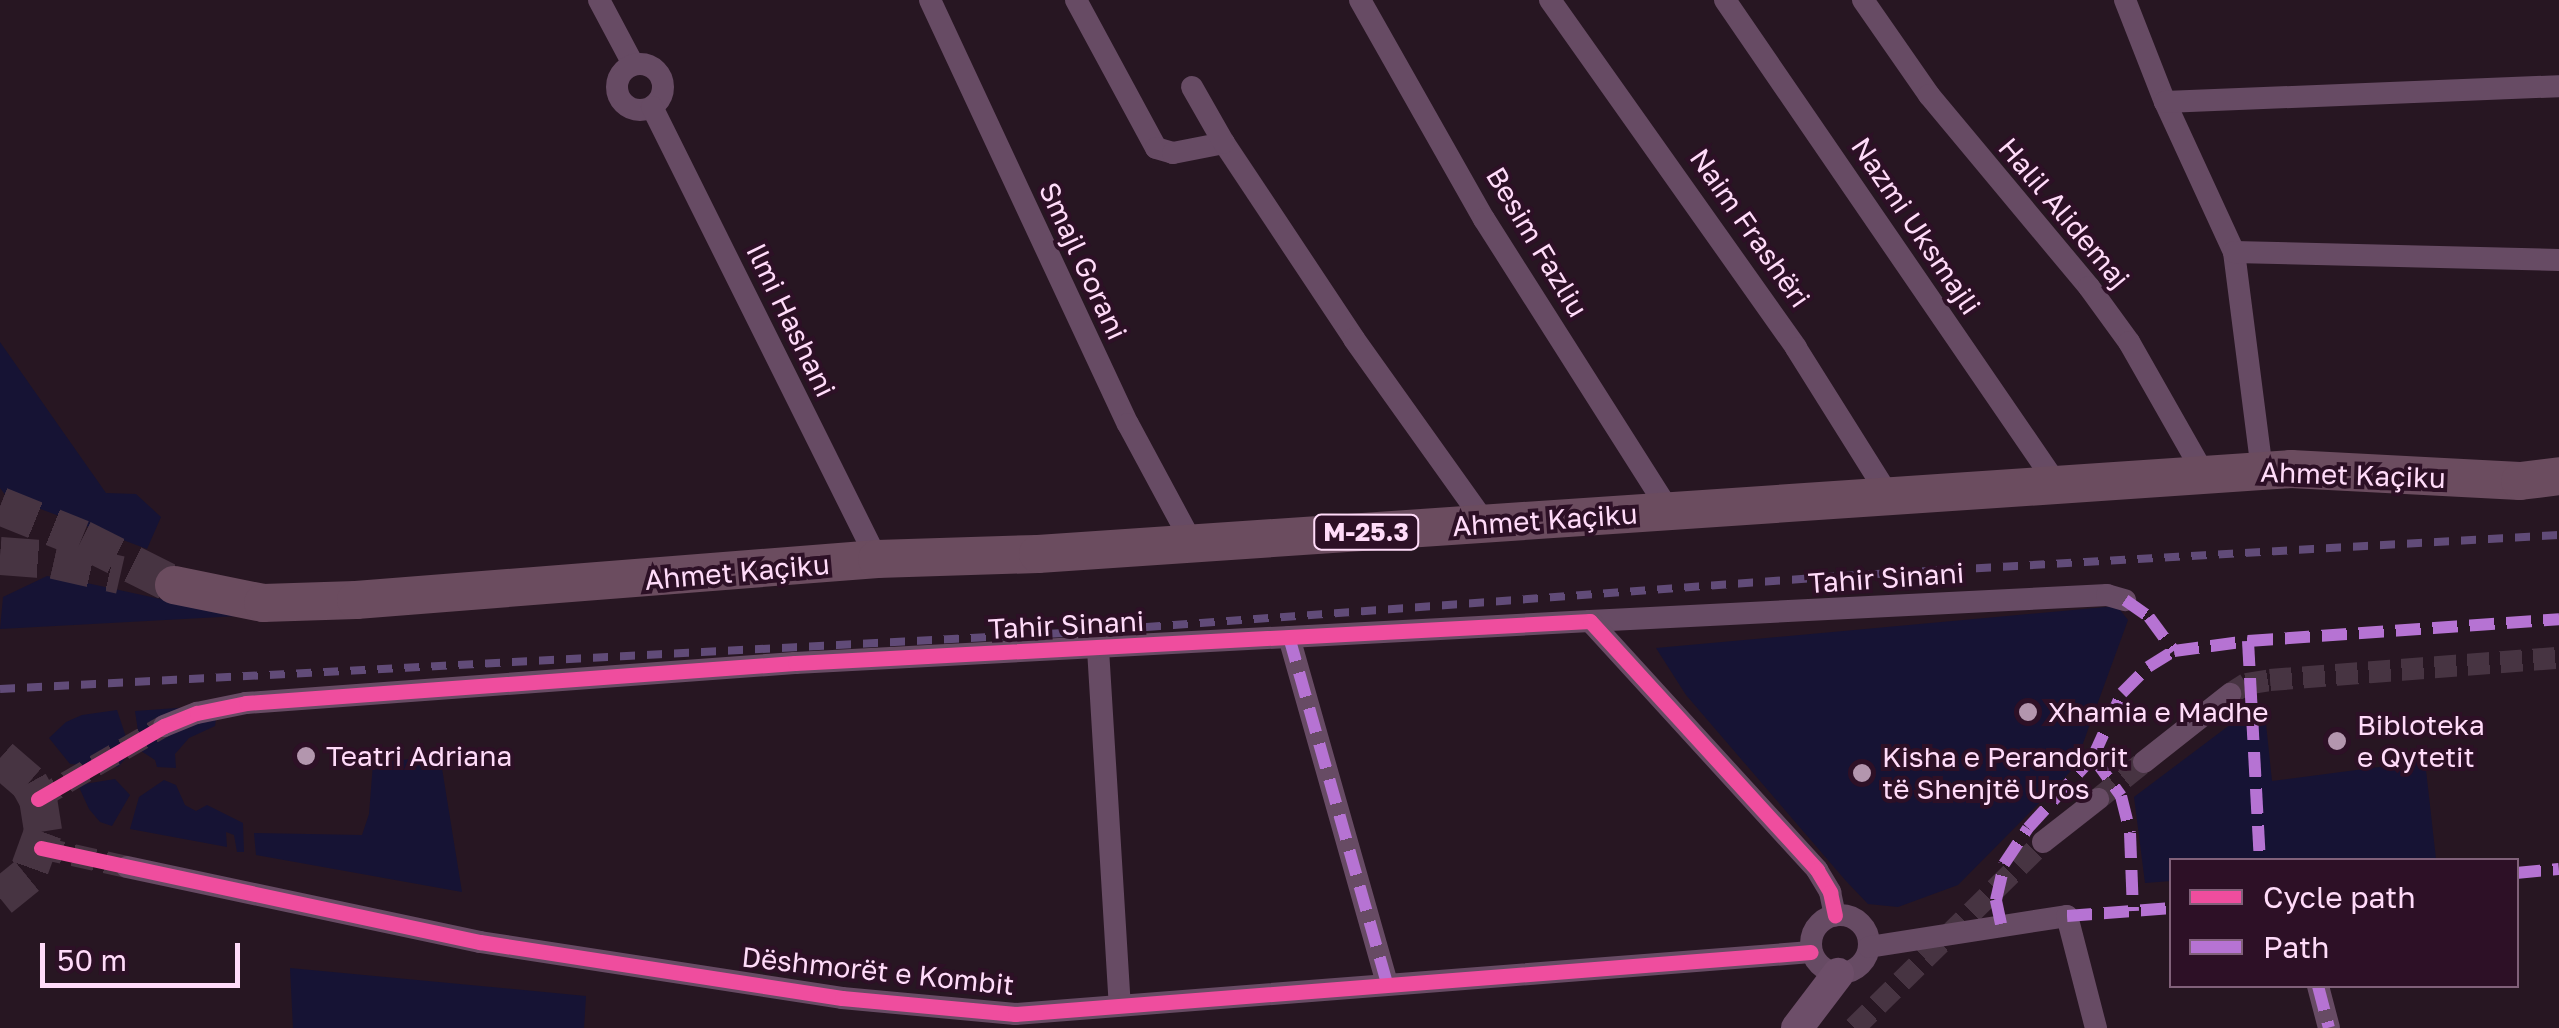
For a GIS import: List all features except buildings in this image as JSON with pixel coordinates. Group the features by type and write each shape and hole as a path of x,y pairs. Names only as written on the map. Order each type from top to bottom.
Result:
{"main road":[{"name":"Ahmet Kaçiku","path":"174,586 263,603 356,600 877,560 1192,544 2262,470 2520,480 2559,476"},
{"path":"1798,1028 1838,974"}],"street":[{"name":"Ilmi Hashani","path":"599,0 633,64 652,66 661,76 663,90 652,107 877,560"},
{"name":"Smajl Gorani","path":"930,0 1128,424 1192,544"},
{"path":"1076,0 1156,148 1173,153 1224,143"},
{"name":"Besim Fazliu","path":"1360,0 1484,219 1668,512"},
{"name":"Naim Frashëri","path":"1550,0 1785,332 1890,498"},
{"name":"Nazmi Uksmajli","path":"1726,0 2058,486"},
{"name":"Halil Alidemaj","path":"1862,0 1929,95 2089,286 2129,342 2204,474"},
{"path":"2126,0 2165,102 2234,252 2262,470"},
{"path":"633,64 618,78 619,98 630,108 652,107"},
{"path":"2165,102 2559,86"},
{"path":"1192,87 1224,143 1354,339 1486,524"},
{"path":"2234,252 2559,260"},
{"name":"Tahir Sinani","path":"164,726 196,713 246,703 796,663 2108,594 2124,600"},
{"path":"1590,621 1817,870 1830,892 1835,915"},
{"path":"1289,637 1387,984"},
{"path":"1098,648 1120,1005"},
{"path":"2144,762 2230,694"},
{"path":"2043,842 2098,799"},
{"name":"Dëshmorët e Kombit","path":"126,868 480,942 842,998 1015,1014 1811,952"},
{"path":"1835,915 1860,923 1869,947 1859,967 1838,974 1821,967 1811,952 1818,924 1835,915"},
{"path":"1869,947 2066,916 2096,1028"},
{"path":"2319,988 2329,1028"}],"shaded area":[{"path":"0,342 106,493 136,494 161,517 147,549 6,496 0,488"},
{"path":"47,576 239,616 0,629 3,597"},
{"path":"2117,606 2128,620 2074,768 1958,885 1898,907 1868,904 1846,881 1686,695 1656,648"},
{"path":"218,705 215,726 189,738 175,754 176,768 157,767 155,760 141,751 135,711"},
{"path":"117,710 131,752 118,767 70,764 49,738 66,722 82,715"},
{"path":"2265,714 2272,781 2425,761 2436,858 2169,858 2169,881 2145,883 2134,797 2243,715"},
{"path":"440,756 462,892 256,855 254,833 362,835 369,814 373,763"},
{"path":"115,779 130,795 112,826 100,822 89,809 78,785"},
{"path":"164,780 176,785 185,805 196,811 207,805 243,823 244,852 237,852 234,835 226,832 227,847 130,829 139,797"},
{"path":"290,968 586,996 584,1028 293,1028"}],"tunnel":[{"path":"0,506 82,539 174,585"},
{"path":"0,556 54,560 120,575"},
{"path":"2230,694 2246,684 2270,680 2559,658"},
{"path":"38,799 164,726"},
{"path":"0,758 29,783 38,799 43,832 27,876 0,898"},
{"path":"2098,799 2144,762"},
{"path":"1854,1028 2043,842"},
{"path":"41,848 127,867"}],"railway":[{"path":"0,689 1065,633 1841,576 2559,535"}],"marked path":[{"path":"2125,600 2149,617 2174,651"},
{"path":"2001,924 1996,900 2004,864 2028,828 2093,757 2122,693 2148,667 2174,651 2248,641 2559,619"},
{"path":"1289,637 1387,984"},
{"path":"2248,641 2260,858"},
{"path":"2093,757 2121,796 2130,833 2133,911"},
{"path":"2519,873 2559,869"},
{"path":"2067,916 2169,908"},
{"path":"2319,988 2329,1028"}],"cycle path":[{"path":"38,799 164,726 197,713 246,703 795,663 1590,621 1817,870 1830,892 1835,915"},
{"path":"41,848 480,942 842,998 1015,1014 1811,952"}],"place":[{"name":"Xhamia e Madhe","path":"2028,712"},
{"name":"Bibloteka e Qytetit","path":"2337,741"},
{"name":"Teatri Adriana","path":"306,756"},
{"name":"Kisha e Perandorit të Shenjtë Uros","path":"1862,773"}]}
